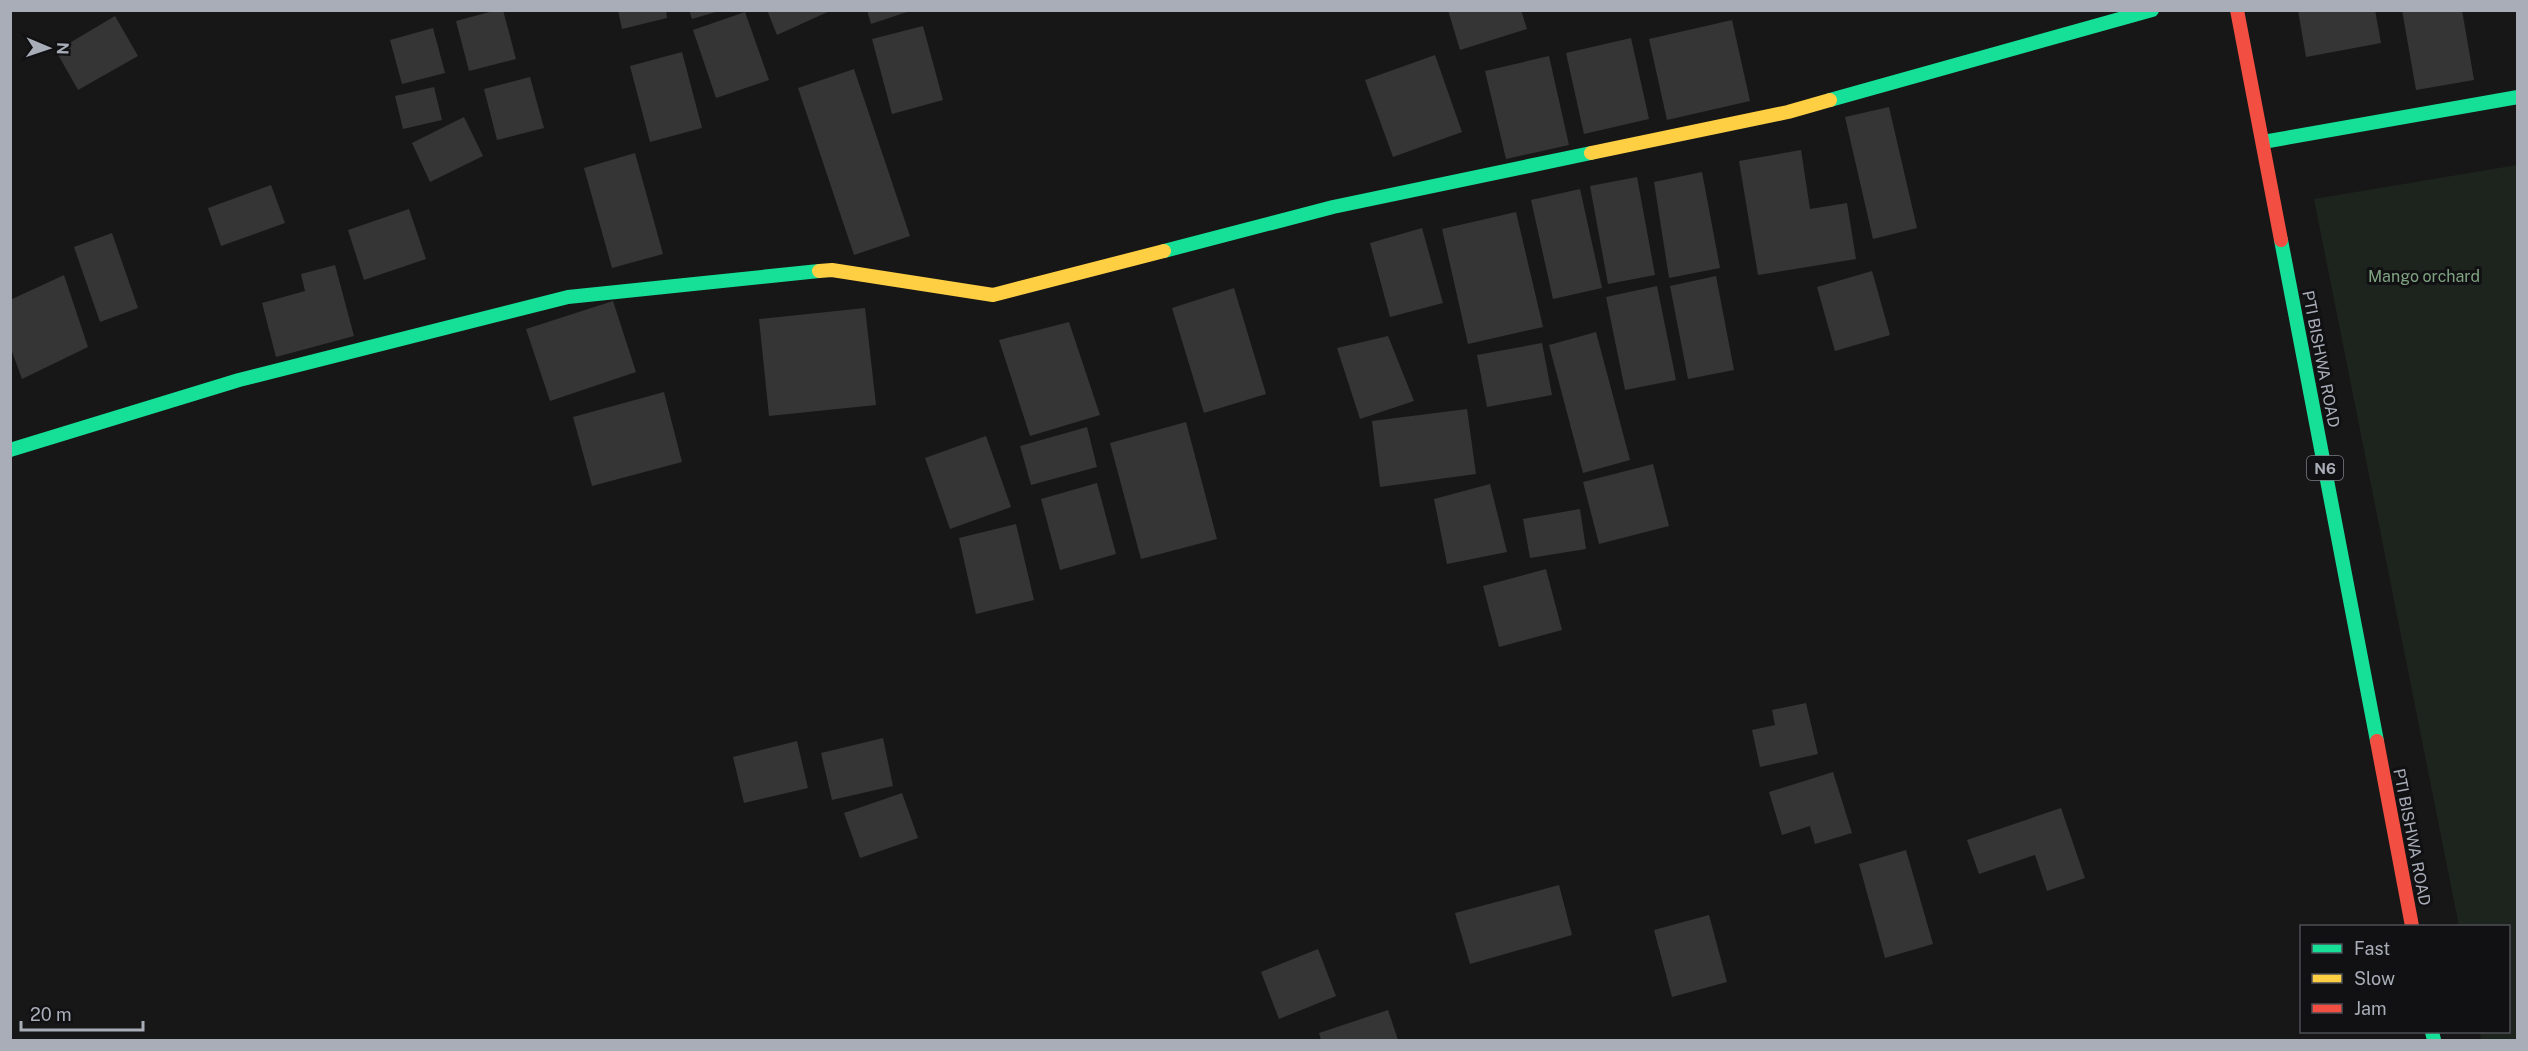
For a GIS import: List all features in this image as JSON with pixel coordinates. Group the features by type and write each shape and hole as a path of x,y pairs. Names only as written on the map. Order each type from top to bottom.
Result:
{"main road":[{"path":"10,450 240,380 568,297 832,270 993,296 1334,207 1788,112 2152,10"},
{"name":"PTI BISHWA ROAD","path":"2237,10 2412,925"},
{"path":"2263,142 2517,97"}],"green space":[{"name":"Mango orchard","path":"2517,165 2518,1040 2481,1040 2480,1033 2510,1033 2510,925 2459,925 2314,199"}],"building":[{"path":"503,10 516,59 469,71 456,21"},
{"path":"618,10 666,10 667,18 622,29"},
{"path":"689,10 719,10 719,11 692,19"},
{"path":"767,10 832,10 777,35"},
{"path":"867,10 910,10 910,11 871,24"},
{"path":"1448,10 1521,10 1527,29 1460,50"},
{"path":"2298,10 2375,10 2381,43 2306,57"},
{"path":"2402,10 2462,10 2474,80 2416,90"},
{"path":"745,12 769,80 716,98 693,30"},
{"path":"115,16 138,56 78,90 56,51"},
{"path":"1732,20 1750,101 1667,120 1649,39"},
{"path":"923,26 943,100 892,114 872,39"},
{"path":"433,28 445,73 402,84 390,40"},
{"path":"1631,38 1649,119 1584,134 1566,53"},
{"path":"682,52 702,128 650,142 630,66"},
{"path":"1435,55 1462,132 1393,157 1365,80"},
{"path":"1549,56 1569,145 1506,159 1485,71"},
{"path":"854,69 910,236 854,255 798,88"},
{"path":"530,77 544,128 497,140 484,89"},
{"path":"434,87 442,120 403,129 395,96"},
{"path":"1889,107 1917,228 1873,239 1845,117"},
{"path":"464,117 483,156 430,182 412,143"},
{"path":"1801,150 1810,209 1847,203 1856,259 1758,275 1739,161"},
{"path":"635,153 663,254 612,268 584,168"},
{"path":"1702,172 1720,268 1669,278 1654,182"},
{"path":"1637,177 1655,275 1608,284 1590,186"},
{"path":"271,185 285,223 221,246 208,208"},
{"path":"1580,189 1602,288 1553,299 1531,200"},
{"path":"409,209 426,259 364,280 348,230"},
{"path":"1516,212 1543,327 1468,344 1442,229"},
{"path":"1422,228 1443,303 1390,317 1370,243"},
{"path":"112,233 138,308 100,322 74,247"},
{"path":"335,265 354,336 276,357 262,303 305,291 301,274"},
{"path":"1872,271 1890,335 1835,351 1817,287"},
{"path":"64,275 88,347 22,379 10,346 10,300"},
{"path":"1716,276 1734,370 1688,379 1670,286"},
{"path":"1657,286 1676,380 1625,390 1606,297"},
{"path":"1234,288 1266,394 1204,413 1172,308"},
{"path":"613,301 636,372 550,401 526,329"},
{"path":"865,308 876,405 769,416 759,319"},
{"path":"1069,322 1100,415 1030,436 999,340"},
{"path":"1596,332 1630,460 1583,473 1549,345"},
{"path":"1388,336 1414,401 1360,419 1337,348"},
{"path":"1542,343 1552,395 1487,407 1477,355"},
{"path":"664,392 682,462 592,486 573,417"},
{"path":"1467,409 1476,474 1380,487 1372,421"},
{"path":"1186,422 1217,539 1141,559 1110,443"},
{"path":"1087,427 1097,467 1031,485 1020,446"},
{"path":"986,436 1011,507 950,529 925,458"},
{"path":"1653,464 1669,526 1599,544 1583,482"},
{"path":"1097,483 1116,554 1060,570 1041,499"},
{"path":"1490,484 1507,552 1447,564 1434,499"},
{"path":"1580,509 1586,549 1530,558 1523,519"},
{"path":"1016,524 1034,600 976,614 959,538"},
{"path":"1546,569 1562,630 1499,647 1483,586"},
{"path":"1806,703 1818,754 1760,767 1752,730 1775,725 1772,710"},
{"path":"883,738 893,786 832,800 821,753"},
{"path":"797,741 808,788 744,803 733,757"},
{"path":"1833,772 1852,833 1815,844 1810,826 1782,835 1769,792"},
{"path":"902,793 918,838 860,858 844,813"},
{"path":"2061,808 2085,878 2047,891 2035,855 1979,874 1967,840"},
{"path":"1906,850 1933,944 1885,958 1859,864"},
{"path":"1559,885 1572,935 1470,964 1455,913"},
{"path":"1709,915 1727,982 1672,997 1654,930"},
{"path":"1318,949 1336,996 1279,1019 1261,972"},
{"path":"1388,1010 1398,1040 1321,1040 1319,1033"}],"traffic: fast":[{"path":"1830,100 2152,10"},
{"path":"2263,142 2518,97"},
{"path":"1164,251 1333,207 1591,153"},
{"path":"2281,240 2377,741"},
{"path":"10,450 239,380 568,297 819,271"},
{"path":"2432,1033 2434,1040"}],"traffic: slow":[{"path":"1591,153 1788,112 1830,100"},
{"path":"819,271 832,270 993,295 1164,251"}],"traffic: jam":[{"path":"2237,10 2281,240"},
{"path":"2377,741 2412,925"}]}
